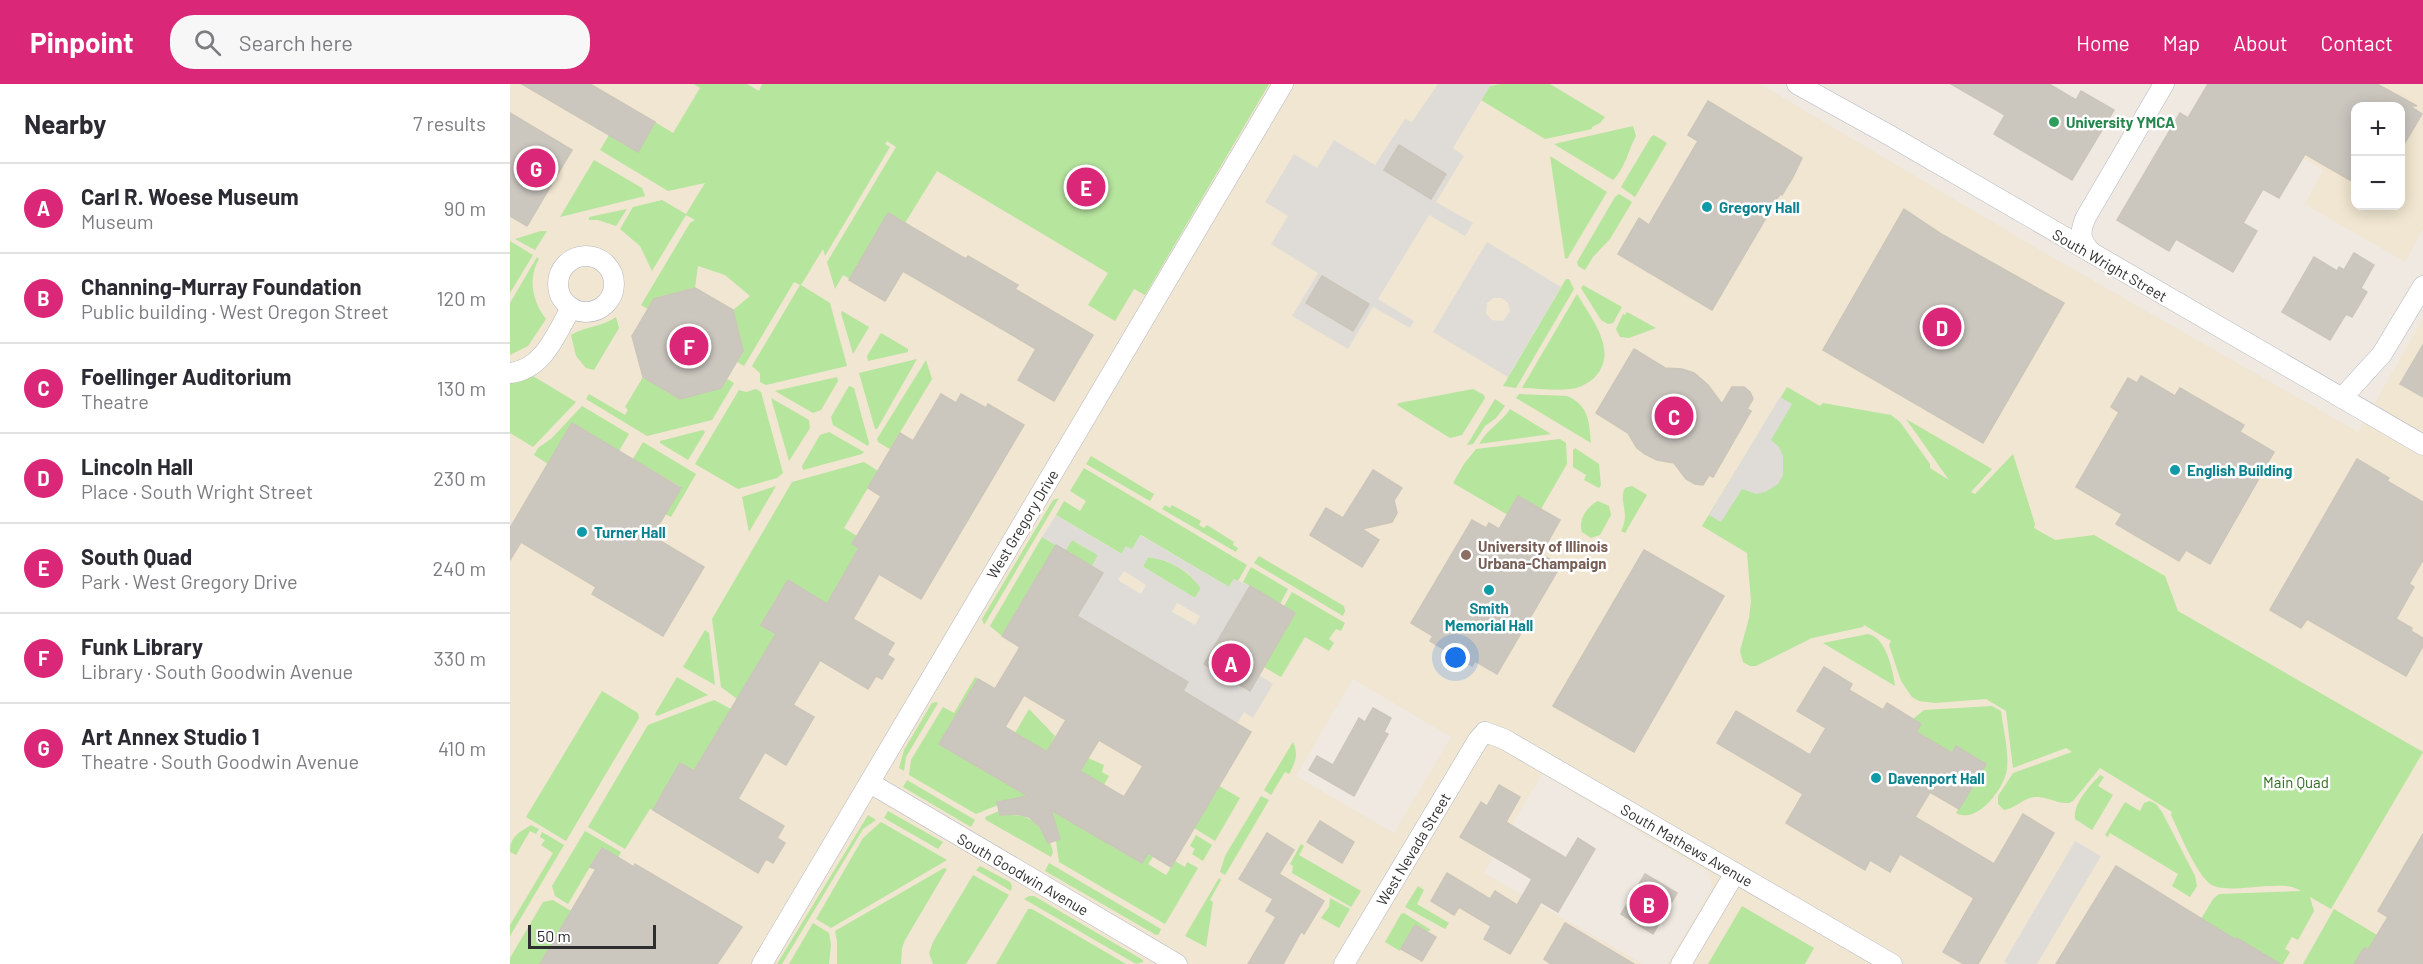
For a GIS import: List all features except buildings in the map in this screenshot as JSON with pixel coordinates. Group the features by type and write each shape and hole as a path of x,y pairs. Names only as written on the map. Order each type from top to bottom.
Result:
{"street":[{"name":"West Gregory Drive","path":"762,964 1283,84"},
{"name":"South Wright Street","path":"1797,84 2423,445"},
{"path":"2092,253 2083,245 2082,226 2164,84"},
{"path":"2056,233 2072,228 2086,217"},
{"path":"2342,398 2382,354 2423,286"},
{"path":"510,373 527,368 538,361 571,308"},
{"name":"South Mathews Avenue","path":"1482,735 1485,732 1494,734 1892,964"},
{"name":"West Nevada Street","path":"1344,964 1482,735"},
{"name":"South Goodwin Avenue","path":"870,783 1177,964"},
{"path":"1682,964 1735,873"}],"shaded area":[{"name":"University of Illinois Urbana-Champaign","path":"510,84 1760,84 2045,253 2358,432 2423,319 2423,964 1667,964 1709,893 1712,886 1709,873 1542,774 1484,873 1643,964 510,964","holes":["1353,679 1451,737 1394,833 1296,776"]},
{"path":"1438,84 1491,84 1453,148 1464,156 1436,202 1473,223 1465,236 1429,215 1378,299 1414,321 1410,328 1373,307 1348,349 1292,316 1318,273 1271,244 1288,216 1265,202 1294,154 1317,168 1334,140 1375,165 1405,119 1412,122","holes":["1399,145 1446,174 1431,199 1384,170","1322,276 1369,304 1353,331 1306,303"]},
{"path":"2301,84 2423,84 2423,229 2405,262 2305,204 2323,170 2270,139"},
{"path":"1487,242 1561,287 1508,377 1433,332","holes":["1493,298 1502,298 1508,303 1510,311 1503,321 1492,320 1486,314 1487,303"]},
{"path":"1780,397 1792,404 1771,440 1779,447 1783,456 1783,475 1778,484 1765,492 1756,494 1742,489 1721,522 1709,515"},
{"path":"1056,515 1121,554 1126,546 1132,549 1140,535 1229,587 1234,579 1250,586 1204,664 1249,691 1259,675 1273,684 1253,718 1244,712 1237,724 1183,691 1188,682 1077,616 1103,573 1092,566 1098,555 1072,540 1065,551 1042,537","holes":["1148,557 1167,561 1187,572 1201,588 1195,598 1143,567","1124,571 1146,585 1141,594 1118,580","1177,603 1200,616 1195,625 1172,612"]},
{"path":"2075,841 2101,856 2037,964 2004,962"}],"green space":[{"path":"694,84 747,84 759,91 762,84 1269,84 1145,295 1134,289 1115,321 1088,305 1108,273 937,171 905,223 888,213 850,279 843,275 835,289 827,262 896,147 887,141 885,144 890,147 825,256 823,249 801,285 830,303 847,366 766,385 760,382 760,373 752,366 800,285 794,282 744,366 737,362 743,351 733,310 750,296 725,275 698,266 695,288 654,299 648,309 641,305 690,223 695,220 686,215 652,271 640,246 620,229 633,207 662,200 686,214 705,183 668,191 600,150 609,135 638,152 655,122 673,133 700,88"},
{"path":"1550,84 1605,117 1592,129 1545,139 1481,100 1490,86"},
{"path":"1633,126 1636,136 1624,164 1613,180 1554,144"},
{"path":"1654,135 1667,143 1635,197 1621,187"},
{"path":"1550,156 1607,192 1567,259 1565,258"},
{"path":"594,160 642,188 645,196 560,217"},
{"path":"1619,194 1632,202 1610,239 1593,257 1585,270 1578,266 1577,262 1615,197"},
{"path":"627,209 616,226 598,220 589,220 589,217"},
{"path":"547,231 535,250 515,239"},
{"path":"510,241 533,255 510,293"},
{"path":"537,257 539,259 533,274 533,289 537,305 546,319 528,346 510,355 510,303"},
{"path":"1566,279 1569,279 1574,289 1516,388 1503,386"},
{"path":"1583,285 1622,307 1613,323 1608,324 1601,320 1581,288"},
{"path":"1577,294 1601,335 1604,357 1601,368 1594,378 1576,388 1557,390 1522,388"},
{"path":"842,311 869,327 853,354 841,313"},
{"path":"1627,312 1656,328 1629,338 1620,337 1616,329 1623,314"},
{"path":"616,317 619,328 594,370 586,368 576,356 571,335"},
{"path":"881,333 908,349 908,352 868,361 867,356"},
{"path":"917,359 877,429 875,429 859,373"},
{"path":"926,360 932,379 890,449 877,439"},
{"path":"533,376 576,402 533,447 510,433 510,383"},
{"path":"643,377 680,399 721,388 727,379 734,383 712,420 647,436 586,399 589,394 625,415 628,410 625,407"},
{"path":"837,377 838,381 821,410 813,413 775,391"},
{"path":"849,386 854,388 868,446 833,425 831,417"},
{"name":"Main Quad","path":"1787,387 1820,406 1823,403 1891,415 1900,422 1930,464 1930,468 1949,480 1906,419 1992,469 1971,492 1975,494 2013,454 2035,524 2034,528 2055,540 2094,535 2165,576 2178,611 2423,752 2331,909 2310,897 2314,911 2298,940 2292,937 2285,949 2290,952 2283,964 2267,964 2270,958 2237,938 2233,944 2201,919 2213,899 2219,894 2301,891 2285,886 2233,888 2214,886 2195,865 2171,815 2172,812 2100,768 2069,803 2035,797 2004,810 1998,804 1998,796 2013,773 2072,752 2066,748 2013,768 2006,711 1986,699 1935,703 1919,701 1912,697 1901,681 1889,645 1891,641 1864,625 1812,638 1756,666 1743,662 1740,651 1751,601 1747,553 1702,526"},
{"path":"756,389 761,392 783,473 777,478 738,489 695,464 739,390 746,392"},
{"path":"1473,389 1485,398 1462,435 1450,438 1397,405 1399,403"},
{"path":"1519,394 1567,396 1580,404 1590,428 1591,443 1516,398"},
{"path":"771,398 809,420 810,428 789,461"},
{"path":"1495,399 1505,406 1496,418 1485,426 1473,444 1467,445"},
{"path":"582,406 629,434 619,451 572,423 548,464 534,455 538,448 552,438"},
{"path":"1510,409 1551,434 1479,444"},
{"path":"703,430 705,432 688,460 660,443 660,441"},
{"path":"829,432 864,452 803,470 802,466 820,435"},
{"path":"1560,439 1566,443 1567,464 1541,509 1519,496 1508,515 1453,483 1476,449"},
{"path":"643,442 696,474 671,517 665,514 681,487 633,459"},
{"path":"1575,448 1599,464 1601,485 1599,488 1584,480 1586,475 1573,467"},
{"path":"1091,456 1154,494 1150,501 1086,464"},
{"path":"864,462 878,471 844,528 857,536 859,548 827,604 788,580 761,625 776,634 737,699 721,687 712,619 792,482"},
{"path":"1084,468 1247,565 1238,581 1234,579 1229,587 1141,535 1132,549 1122,554 1056,515 1064,501 1080,511 1086,501 1070,491"},
{"path":"776,486 749,532 742,497"},
{"path":"1632,486 1647,495 1625,533 1621,531 1625,519 1623,493 1625,488"},
{"path":"1059,498 984,625 982,619 1053,500"},
{"path":"1598,501 1609,506 1611,515 1600,535 1591,538 1582,532 1581,523 1587,510"},
{"path":"1165,505 1170,508 1172,505 1201,521 1199,525 1204,528 1207,525 1234,542 1233,545 1238,548 1236,552 1162,509"},
{"path":"1042,537 1056,545 1002,636 990,626"},
{"path":"1072,540 1098,555 1092,566 1065,551"},
{"path":"1259,556 1344,606 1343,616 1254,563"},
{"path":"1148,557 1171,563 1190,576 1201,588 1195,598 1142,566"},
{"path":"1251,567 1288,589 1280,604 1243,582"},
{"path":"1292,592 1345,623 1341,631 1336,629 1329,639 1334,643 1329,651 1305,637 1281,677 1264,667 1295,613 1284,606"},
{"path":"705,630 709,633 715,685 683,667"},
{"path":"1868,634 1880,641 1884,648 1895,686 1823,643"},
{"path":"677,677 708,695 657,716 655,714"},
{"path":"975,677 978,679 940,744 1028,796 997,802 998,805 976,814 909,775 911,760 943,707 954,713"},
{"path":"602,691 638,713 639,718 566,841 526,817"},
{"path":"714,700 731,709 694,771 680,763 653,810 650,809 625,849 588,827 648,725"},
{"path":"932,703 938,703 906,757 904,771 899,768 904,750"},
{"path":"1992,706 2001,711 2007,755 2005,777 1996,794 1981,809 1973,814 1956,813 1985,764 1956,746 1952,753 1916,732 1921,724 1913,719 1924,710"},
{"path":"1029,709 1055,736 1047,752 1015,733"},
{"path":"1293,742 1296,758 1293,766 1289,774 1285,772 1271,795 1264,790"},
{"path":"1088,758 1104,765 1102,772 1109,776 1104,785 1080,771"},
{"path":"2100,775 2104,777 2098,786 2113,795 2092,830 2075,819 2075,813 2083,795"},
{"path":"907,780 975,820 971,827 903,787"},
{"path":"1219,786 1240,798 1215,841 1194,828"},
{"path":"1261,796 1269,800 1225,875 1220,872 1225,856"},
{"path":"2150,801 2156,804 2162,812 2195,876 2197,886 2190,897 2172,886 2178,874 2110,833 2108,837 2105,835 2125,802 2140,811 2144,803"},
{"path":"1050,809 1142,863 1148,853 1153,857 1148,864 1166,875 1175,861 1185,867 1187,862 1198,868 1165,924 1059,862 1056,841 1060,839"},
{"path":"888,811 943,842 938,849 884,818"},
{"path":"999,811 1000,815 1016,815 1035,823 1048,843 1050,842 1053,852 1051,857 986,820 985,817"},
{"path":"868,815 876,820 863,829 782,964 777,964"},
{"path":"881,822 947,860 831,928 816,919 863,838"},
{"path":"531,825 539,829 536,834 530,831 516,855 510,852 513,839"},
{"path":"585,831 621,852 618,858 601,848 568,904 555,896 552,886"},
{"path":"542,832 564,845 510,936 510,925 553,853 541,845 545,840 540,837"},
{"path":"1196,835 1212,845 1203,861 1192,854 1195,849 1190,846"},
{"path":"1301,844 1304,846 1299,855 1361,891 1351,907 1292,873 1293,866 1290,864"},
{"path":"1049,863 1161,929 1159,934 1156,935 1045,871"},
{"path":"980,866 1010,882 1011,891 976,870"},
{"path":"944,868 947,869 905,940 901,964 837,964 835,931"},
{"path":"973,875 1009,895 966,964 933,964 929,953 933,942"},
{"path":"1219,878 1221,880 1210,900 1213,902 1206,947 1185,936"},
{"path":"1418,886 1424,890 1417,904 1449,923 1445,929 1405,907"},
{"path":"1034,896 1143,962 1136,964 1024,899"},
{"path":"1330,898 1350,909 1339,928 1321,918 1329,907"},
{"path":"553,900 571,911 540,964 510,964 510,958 543,902"},
{"path":"1742,906 1814,948 1805,964 1708,964"},
{"path":"1028,909 1032,909 1126,964 996,964"},
{"path":"2334,909 2377,935 2368,950 2364,949 2354,964 2303,964"},
{"path":"1404,913 1431,930 1426,932 1415,925 1400,951 1385,942 1401,914"},
{"path":"813,923 829,933 831,945 829,964 789,964"}],"place":[{"name":"University YMCA","path":"2054,122"},
{"name":"Art Annex Studio 1","path":"536,168"},
{"name":"South Quad","path":"1086,187"},
{"name":"Gregory Hall","path":"1707,207"},
{"name":"Lincoln Hall","path":"1942,327"},
{"name":"Funk Library","path":"689,346"},
{"name":"Foellinger Auditorium","path":"1674,416"},
{"name":"English Building","path":"2175,470"},
{"name":"Turner Hall","path":"582,532"},
{"name":"University of Illinois Urbana-Champaign","path":"1466,555"},
{"name":"Smith Memorial Hall","path":"1489,590"},
{"name":"Carl R. Woese Museum","path":"1231,663"},
{"name":"Davenport Hall","path":"1876,778"},
{"name":"Channing-Murray Foundation","path":"1649,904"}]}
